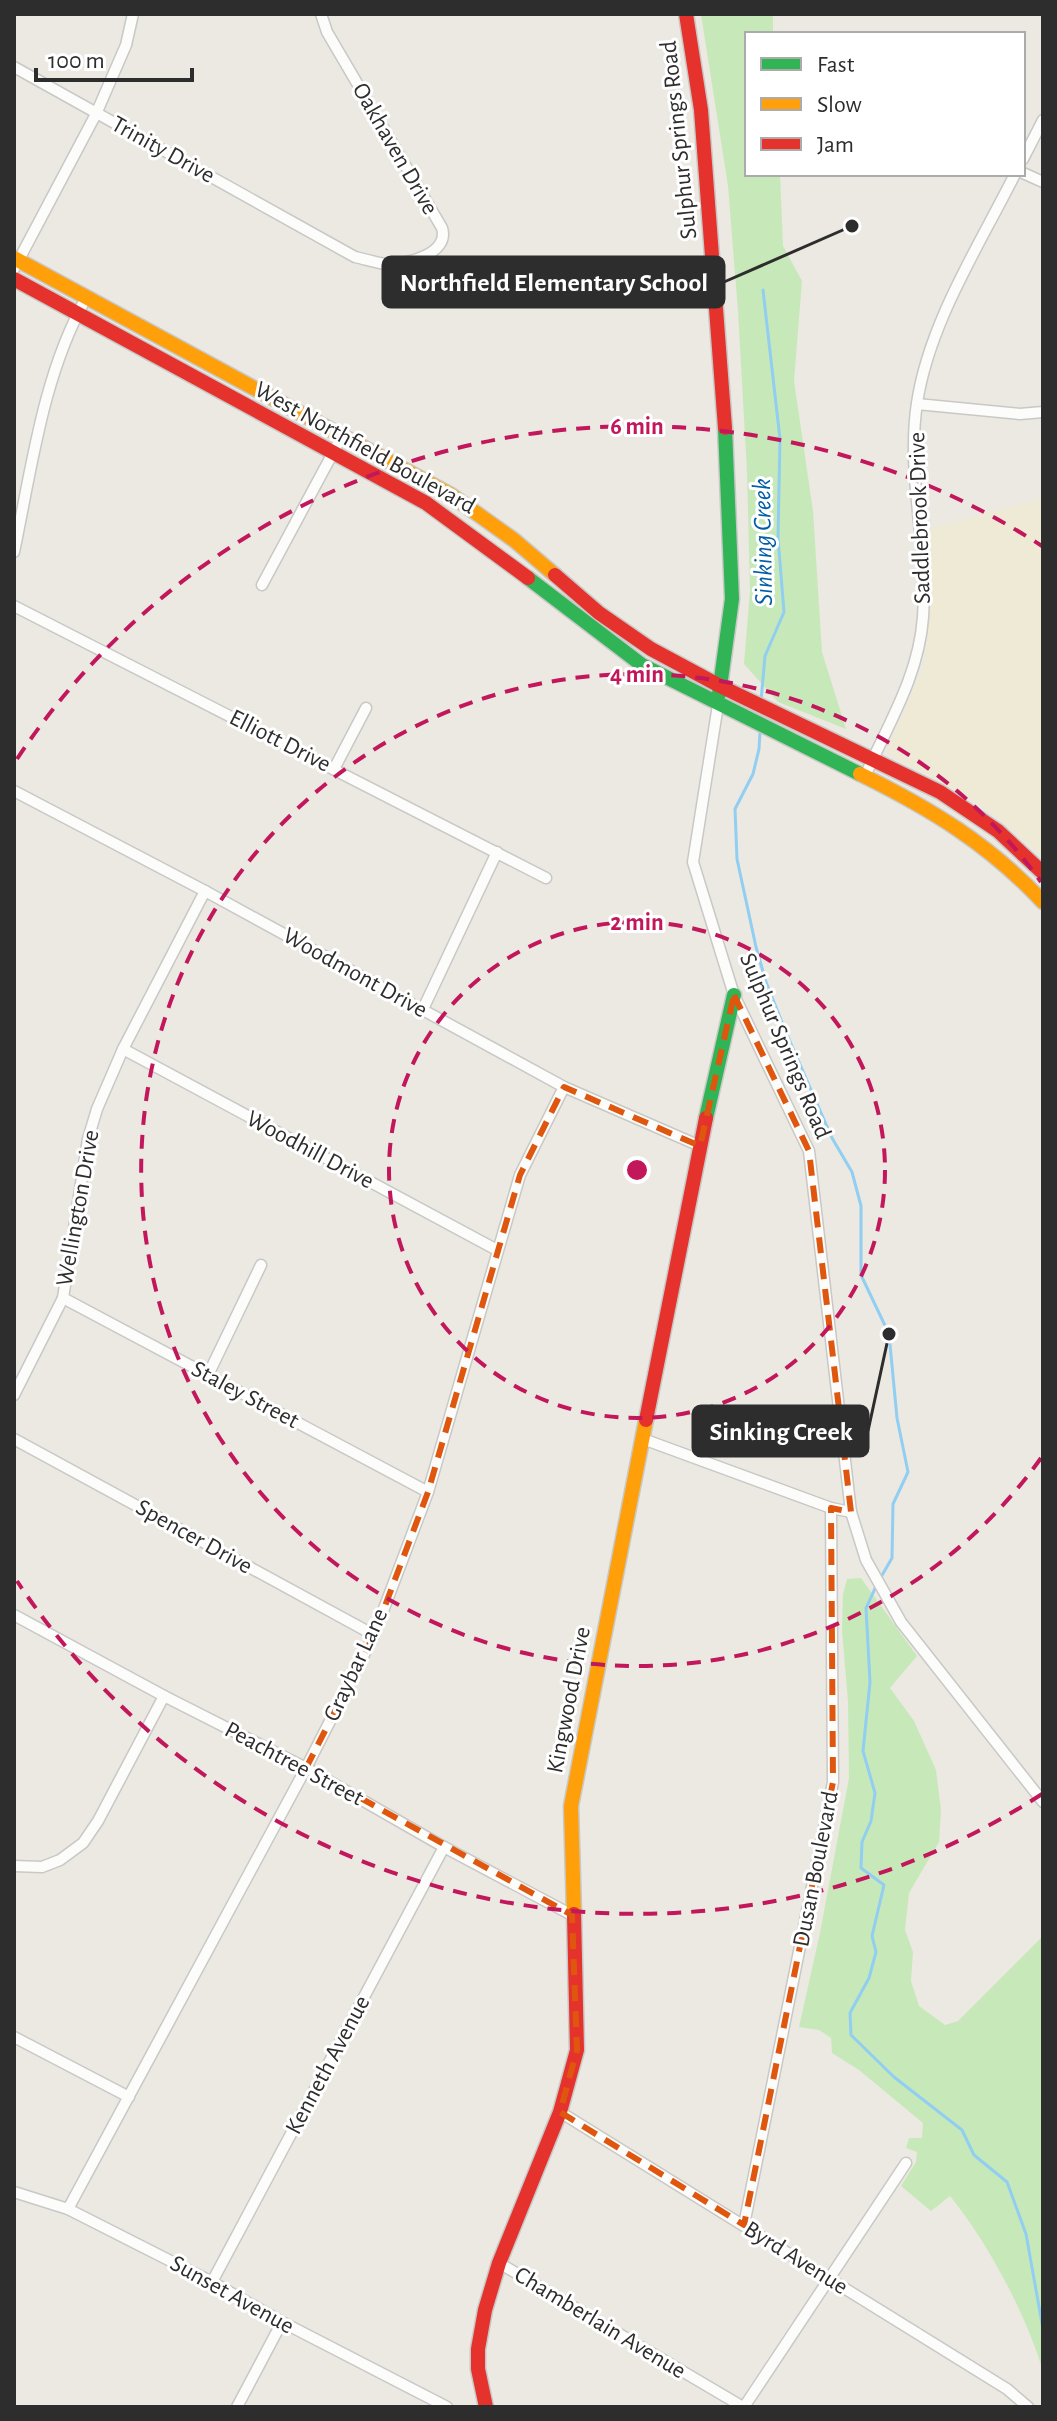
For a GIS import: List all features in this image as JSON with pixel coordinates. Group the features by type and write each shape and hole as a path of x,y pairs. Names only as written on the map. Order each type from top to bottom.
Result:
{"main road":[{"name":"Sulphur Springs Road","path":"686,14 701,110 730,499 732,599 718,705"},
{"name":"West Northfield Boulevard","path":"16,263 451,495 514,540 599,613 651,649 720,686 940,792 998,831 1043,873"},
{"name":"West Northfield Boulevard","path":"14,279 426,503 463,527 601,638 642,665 935,811 984,845 1026,882 1043,902"},
{"name":"Kingwood Drive","path":"486,2407 478,2369 485,2310 499,2263 560,2112 577,2050 571,1806 700,1146 734,995"}],"street":[{"path":"16,263 96,114 126,45 133,14"},
{"name":"Oakhaven Drive","path":"312,233 355,257 387,264 424,257 442,244 444,236 327,32 321,14"},
{"name":"Trinity Drive","path":"14,67 312,233"},
{"path":"1025,155 1043,120"},
{"name":"Saddlebrook Drive","path":"865,776 916,668 924,583 914,474 917,404 933,338 1014,176"},
{"path":"14,552 60,353 86,298"},
{"path":"917,404 1020,414 1043,412"},
{"path":"262,585 342,436"},
{"name":"Elliott Drive","path":"14,606 546,878"},
{"name":"Sulphur Springs Road","path":"718,705 693,862 734,995 809,1151 851,1512 874,1577 901,1622 1042,1800"},
{"path":"334,769 366,708"},
{"name":"Woodmont Drive","path":"14,791 205,891 564,1087 700,1146"},
{"path":"423,1009 497,852"},
{"name":"Wellington Drive","path":"14,1395 63,1298 88,1139 97,1109 123,1049 205,891"},
{"name":"Woodhill Drive","path":"123,1049 497,1250"},
{"name":"Graybar Lane","path":"68,2209 306,1768 374,1635 428,1492 520,1175 564,1087"},
{"path":"208,1375 261,1265"},
{"name":"Staley Street","path":"63,1298 428,1492"},
{"name":"Spencer Drive","path":"14,1439 374,1635"},
{"path":"643,1439 831,1508 851,1512"},
{"name":"Dusan Boulevard","path":"744,2225 833,1782 831,1508"},
{"name":"Peachtree Street","path":"14,1615 306,1768 572,1915"},
{"path":"14,1866 42,1867 60,1860 83,1843 98,1821 164,1696"},
{"name":"Kenneth Avenue","path":"212,2282 444,1847"},
{"path":"14,2037 129,2097"},
{"name":"Byrd Avenue","path":"560,2112 1007,2389 1028,2407"},
{"path":"744,2407 906,2163"},
{"name":"Sunset Avenue","path":"14,2192 68,2209 447,2407"},
{"name":"Chamberlain Avenue","path":"499,2263 744,2407"},
{"path":"237,2407 282,2322"}],"highlighted area":[{"path":"734,995 809,1151 851,1512 831,1508 833,1782 744,2225 560,2112 577,2050 572,1915 306,1768 374,1635 428,1492 520,1175 564,1087 700,1146"}],"shaded area":[{"path":"1043,498 1043,857 992,813 890,754 888,748 925,663 932,595 928,529"}],"green space":[{"path":"701,14 773,14 773,32 745,32 745,176 780,176 783,246 802,281 794,381 813,511 822,652 846,729 778,702 744,664 750,591 747,472 728,186"},
{"path":"861,1578 917,1656 890,1688 914,1721 936,1770 941,1810 939,1842 909,1893 905,1930 913,1952 911,1981 919,2006 945,2025 958,2021 1043,1936 1043,2371 1004,2279 950,2196 931,2211 901,2186 916,2162 917,2152 906,2148 909,2138 922,2138 923,2123 859,2070 832,2053 831,2038 819,2030 799,2027 849,1778 843,1594 847,1579"}],"waterway":[{"name":"Sinking Creek","path":"761,701 765,656 784,612 778,538 780,439 763,290"},
{"name":"Sinking Creek","path":"760,732 753,774 735,809 737,859 766,982 832,1138 852,1172 861,1206 861,1275 889,1334 897,1418 908,1472 893,1504 892,1558 881,1577"},
{"name":"Sinking Creek","path":"877,1584 866,1608 870,1682 863,1751 875,1793 871,1821 862,1842 861,1868 884,1885 872,1936 876,1952 869,1978 850,2013 851,2035 894,2077 962,2130 974,2155 1007,2182 1026,2234 1043,2329"}],"traffic: fast":[{"path":"719,694 732,599 725,428"},
{"path":"528,578 642,665 860,774"},
{"path":"706,1118 734,995"}],"traffic: slow":[{"path":"14,258 451,495 514,540 555,575"},
{"path":"860,774 958,829 1002,862 1043,902"},
{"path":"574,1914 571,1806 646,1420"}],"traffic: jam":[{"path":"686,14 701,110 725,428"},
{"path":"14,279 426,503 528,578"},
{"path":"555,575 599,613 651,649 720,686 940,792 998,831 1043,873"},
{"path":"646,1420 706,1118"},
{"path":"486,2407 478,2369 485,2310 499,2263 560,2112 577,2050 574,1914"}],"place":[{"name":"Northfield Elementary School","path":"852,226"},
{"name":"Sinking Creek","path":"889,1334"}]}
